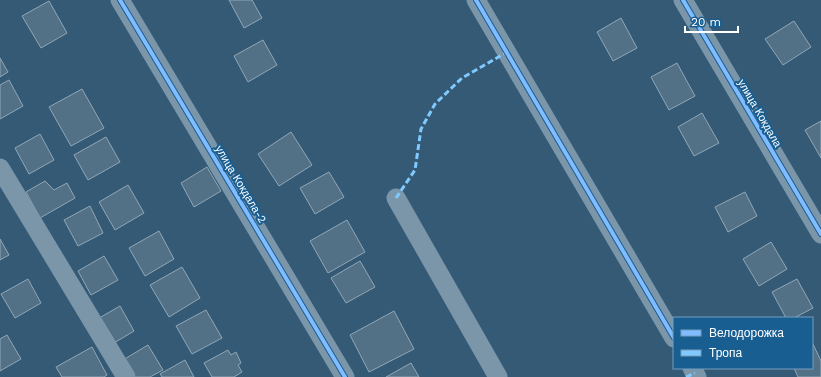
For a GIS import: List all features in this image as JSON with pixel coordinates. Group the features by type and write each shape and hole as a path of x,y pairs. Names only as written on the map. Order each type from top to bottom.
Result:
{"street":[{"name":"улица Кокдала-2","path":"120,0 345,377"},
{"path":"476,0 673,336"},
{"name":"улица Кокдала","path":"683,0 821,234"},
{"path":"0,168 126,377"},
{"path":"396,198 498,377"}],"building":[{"path":"229,0 252,0 262,18 244,28"},
{"path":"49,1 67,33 41,48 22,16"},
{"path":"621,18 637,48 613,61 597,32"},
{"path":"794,21 811,47 783,65 765,39"},
{"path":"263,40 277,65 248,82 234,56"},
{"path":"0,58 8,72 0,77"},
{"path":"677,63 695,96 669,110 651,77"},
{"path":"9,80 23,106 0,119 0,85"},
{"path":"82,89 104,128 71,146 49,107"},
{"path":"702,113 719,143 694,156 678,127"},
{"path":"821,121 821,158 805,130"},
{"path":"291,132 312,165 279,186 258,154"},
{"path":"40,134 54,160 29,174 15,148"},
{"path":"106,137 120,162 88,180 74,155"},
{"path":"207,167 221,191 194,207 181,183"},
{"path":"329,172 344,197 315,214 300,188"},
{"path":"45,181 54,190 67,183 75,198 40,218 26,192"},
{"path":"128,185 144,213 115,230 99,202"},
{"path":"745,192 757,216 728,232 715,207"},
{"path":"90,206 103,233 78,246 64,220"},
{"path":"347,220 365,252 328,273 310,241"},
{"path":"159,231 174,259 145,276 129,248"},
{"path":"0,239 9,255 0,260"},
{"path":"771,242 787,269 759,286 743,259"},
{"path":"104,256 118,280 91,295 78,271"},
{"path":"360,261 375,287 346,303 331,278"},
{"path":"182,267 200,298 169,317 150,285"},
{"path":"28,279 41,303 15,318 1,294"},
{"path":"797,279 813,308 796,317 785,317 772,292"},
{"path":"120,306 134,331 109,346 94,321"},
{"path":"206,310 222,338 192,354 176,326"},
{"path":"394,311 414,349 369,372 350,335"},
{"path":"7,335 21,359 0,371 0,339"},
{"path":"813,344 821,361 821,377 798,377 794,369 813,369"},
{"path":"148,345 163,370 150,377 133,377 123,360"},
{"path":"92,347 107,375 104,377 62,377 56,367"},
{"path":"228,350 231,355 236,352 241,363 238,365 242,372 234,377 212,377 204,363"},
{"path":"185,360 194,377 162,377 160,374"},
{"path":"411,363 419,377 386,377"}],"marked path":[{"path":"396,198 415,170 421,129 435,104 462,78 507,52"},
{"path":"686,377 695,373"}],"cycle path":[{"path":"120,0 345,377"},
{"path":"476,0 673,336"},
{"path":"683,0 821,234"}]}
